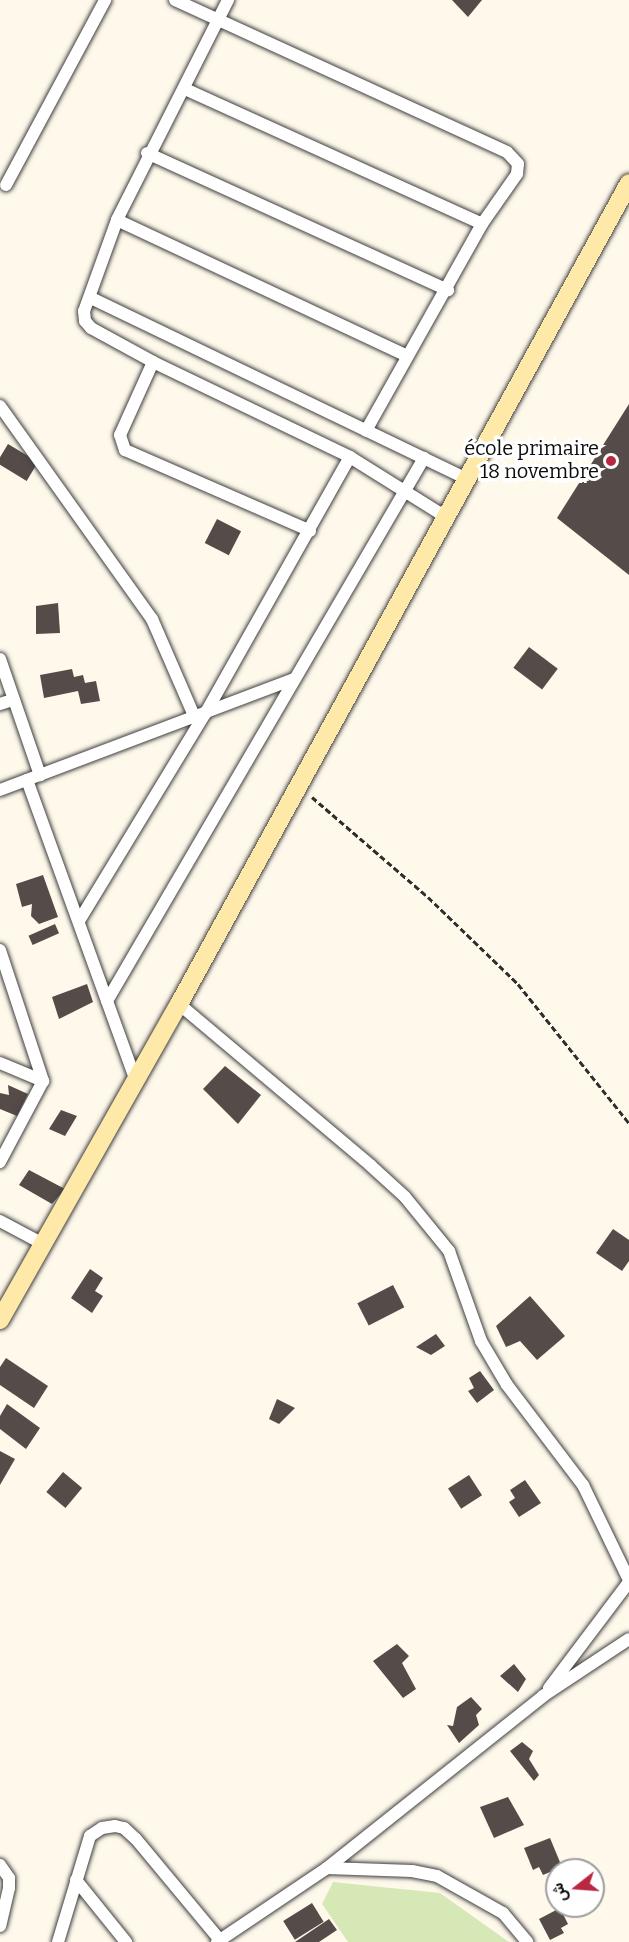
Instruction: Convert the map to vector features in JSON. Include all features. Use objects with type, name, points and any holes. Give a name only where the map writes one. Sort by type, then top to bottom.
[{"type":"main road","points":[[0,1320],[179,1004],[629,183]]},
{"type":"street","points":[[6,185],[105,0]]},
{"type":"street","points":[[175,0],[513,156],[518,164],[517,174],[482,224],[448,290],[366,430]]},
{"type":"street","points":[[228,0],[185,89],[147,153],[117,220],[91,298],[84,311],[91,328],[153,362],[350,457],[405,489],[446,517]]},
{"type":"street","points":[[185,89],[482,224]]},
{"type":"street","points":[[147,153],[448,290]]},
{"type":"street","points":[[117,220],[408,356]]},
{"type":"street","points":[[91,298],[467,479]]},
{"type":"street","points":[[153,362],[120,435],[125,450],[310,531]]},
{"type":"street","points":[[0,406],[153,619],[200,716]]},
{"type":"street","points":[[79,921],[310,531],[350,457]]},
{"type":"street","points":[[107,1001],[424,458]]},
{"type":"street","points":[[0,659],[12,700],[40,776]]},
{"type":"street","points":[[0,790],[294,679]]},
{"type":"street","points":[[0,704],[12,700]]},
{"type":"street","points":[[27,780],[135,1079]]},
{"type":"street","points":[[0,950],[44,1081],[0,1162]]},
{"type":"street","points":[[179,1004],[405,1197],[449,1251],[482,1341],[507,1385],[583,1485],[629,1581],[543,1696]]},
{"type":"street","points":[[0,1063],[44,1081]]},
{"type":"street","points":[[0,1221],[43,1244]]},
{"type":"street","points":[[58,1942],[90,1836],[102,1828],[124,1828],[219,1941],[327,1868],[543,1696],[629,1639]]},
{"type":"street","points":[[0,1865],[9,1878],[9,1888],[0,1926]]},
{"type":"street","points":[[327,1868],[412,1871],[437,1876],[503,1913],[527,1942]]},
{"type":"street","points":[[76,1881],[126,1942]]},
{"type":"path","points":[[299,786],[428,897],[518,984],[629,1123]]},
{"type":"green space","points":[[333,1882],[440,1893],[509,1942],[348,1942],[322,1904]]},
{"type":"building","points":[[452,0],[482,0],[468,17]]},
{"type":"building","name":"école primaire 18 novembre","points":[[629,404],[629,575],[557,518]]},
{"type":"building","points":[[8,444],[38,462],[27,481],[0,465],[0,457]]},
{"type":"building","points":[[217,519],[241,531],[229,555],[205,543]]},
{"type":"building","points":[[58,603],[60,633],[36,634],[36,606]]},
{"type":"building","points":[[529,647],[558,669],[542,689],[513,668]]},
{"type":"building","points":[[72,669],[74,677],[83,675],[85,683],[96,681],[100,701],[81,704],[78,691],[44,698],[40,675]]},
{"type":"building","points":[[43,875],[58,917],[39,924],[31,916],[32,904],[22,907],[16,884]]},
{"type":"building","points":[[55,924],[59,933],[33,945],[29,936]]},
{"type":"building","points":[[87,984],[93,1002],[59,1019],[52,997]]},
{"type":"building","points":[[225,1066],[261,1095],[238,1124],[203,1089]]},
{"type":"building","points":[[8,1085],[28,1094],[17,1116],[0,1109],[0,1093],[9,1095]]},
{"type":"building","points":[[61,1110],[77,1116],[65,1136],[49,1129]]},
{"type":"building","points":[[29,1170],[65,1189],[52,1204],[19,1185]]},
{"type":"building","points":[[613,1229],[629,1240],[629,1261],[622,1271],[596,1253]]},
{"type":"building","points":[[90,1269],[103,1278],[95,1291],[103,1296],[92,1313],[71,1298]]},
{"type":"building","points":[[393,1285],[404,1307],[369,1325],[357,1303]]},
{"type":"building","points":[[530,1296],[565,1336],[537,1360],[520,1341],[506,1347],[496,1326]]},
{"type":"building","points":[[436,1334],[445,1346],[431,1355],[416,1347]]},
{"type":"building","points":[[6,1358],[48,1386],[34,1408],[0,1385],[0,1367]]},
{"type":"building","points":[[480,1371],[494,1390],[477,1403],[468,1391],[474,1388],[469,1378]]},
{"type":"building","points":[[277,1399],[295,1408],[279,1424],[269,1419]]},
{"type":"building","points":[[7,1404],[40,1428],[26,1449],[0,1429],[0,1416]]},
{"type":"building","points":[[0,1451],[15,1459],[0,1485]]},
{"type":"building","points":[[63,1472],[82,1488],[65,1508],[46,1492]]},
{"type":"building","points":[[469,1475],[482,1495],[461,1509],[448,1489]]},
{"type":"building","points":[[525,1480],[541,1503],[519,1517],[509,1502],[515,1498],[510,1490]]},
{"type":"building","points":[[397,1644],[409,1656],[402,1663],[416,1689],[403,1698],[373,1661]]},
{"type":"building","points":[[514,1664],[526,1679],[518,1692],[500,1676]]},
{"type":"building","points":[[471,1697],[482,1709],[476,1715],[479,1725],[459,1743],[447,1725],[453,1726],[457,1707]]},
{"type":"building","points":[[522,1742],[533,1751],[529,1759],[539,1775],[534,1781],[510,1751]]},
{"type":"building","points":[[508,1797],[524,1825],[494,1838],[480,1807]]},
{"type":"building","points":[[550,1838],[558,1858],[545,1858],[545,1874],[543,1875],[539,1867],[533,1870],[524,1848]]},
{"type":"building","points":[[312,1903],[324,1922],[295,1940],[283,1921]]},
{"type":"building","points":[[545,1916],[545,1918],[565,1918],[568,1924],[561,1928],[564,1933],[550,1940],[539,1919]]},
{"type":"building","points":[[329,1919],[337,1930],[319,1942],[295,1942]]},
{"type":"place","name":"école primaire 18 novembre","points":[[611,461]]}]
